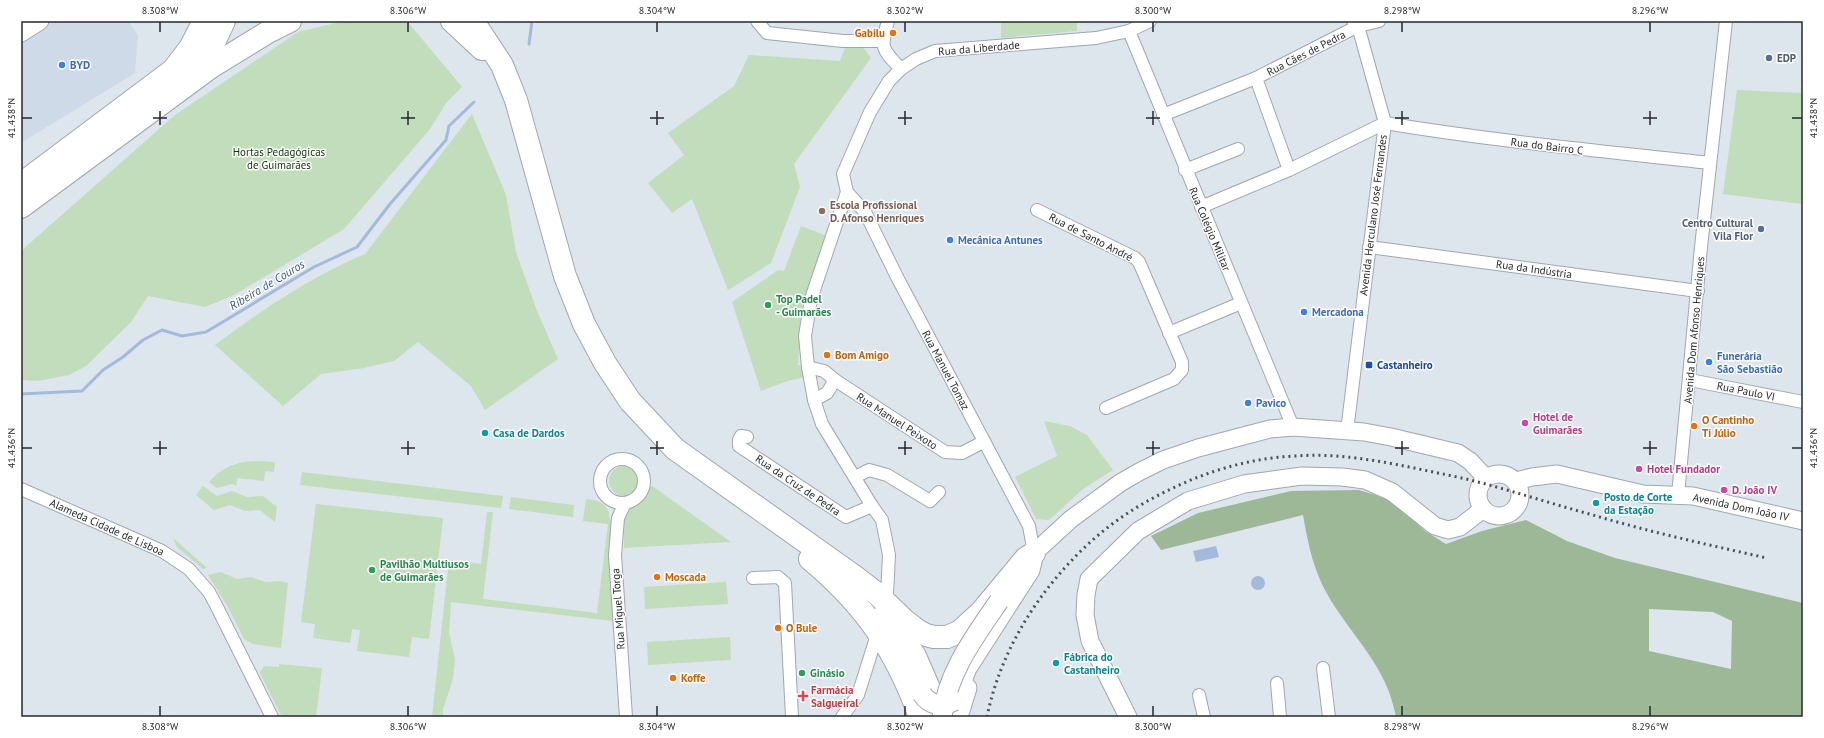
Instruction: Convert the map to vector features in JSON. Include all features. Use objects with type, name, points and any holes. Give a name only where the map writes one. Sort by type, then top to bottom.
[{"type":"highway","points":[[21,184],[173,70],[190,48],[204,21]]},
{"type":"highway","points":[[153,109],[193,74],[210,51],[224,21]]},
{"type":"highway","points":[[21,207],[153,109],[223,60],[268,32],[290,21]]},
{"type":"highway","points":[[452,21],[484,31]]},
{"type":"highway","points":[[461,21],[484,31],[502,65],[516,100],[565,276],[581,317],[605,363],[630,401],[675,449],[850,585],[878,605],[915,656],[940,717]]},
{"type":"highway","points":[[850,585],[875,592],[917,630],[934,637],[947,637],[959,632],[971,623],[1026,558],[1034,553]]},
{"type":"highway","points":[[850,585],[895,658],[909,687],[920,717]]},
{"type":"main road","points":[[850,585],[858,598],[888,634],[926,699],[936,705],[946,705],[956,709],[967,668],[1030,570],[1034,553]]},
{"type":"main road","points":[[940,717],[952,679],[961,660],[999,601],[1034,553]]},
{"type":"street","points":[[21,33],[40,21]]},
{"type":"street","points":[[757,21],[767,33],[843,41],[882,41]]},
{"type":"street","points":[[888,21],[882,41],[885,52],[901,69]]},
{"type":"street","name":"Rua da Liberdade","points":[[847,192],[842,174],[870,112],[889,81],[901,69],[916,59],[935,51],[1096,38],[1129,31],[1150,21]]},
{"type":"street","name":"Rua Cães de Pedra","points":[[1289,170],[1256,78],[1355,24],[1379,21]]},
{"type":"street","name":"Avenida Dom Afonso Henriques","points":[[1678,496],[1710,163],[1726,21]]},
{"type":"street","name":"Avenida Herculano José Fernandes","points":[[1347,431],[1385,123],[1355,24]]},
{"type":"street","name":"Rua Colégio Militar","points":[[1129,31],[1293,427]]},
{"type":"street","points":[[1163,115],[1256,78]]},
{"type":"street","points":[[1201,207],[1289,170],[1385,123]]},
{"type":"street","name":"Rua do Bairro C","points":[[1385,123],[1460,135],[1595,152],[1710,163]]},
{"type":"street","points":[[1186,170],[1238,149]]},
{"type":"street","points":[[847,192],[811,299],[805,336],[808,367],[814,400],[822,424],[882,520],[889,555],[888,594]]},
{"type":"street","name":"Rua Manuel Tomaz","points":[[847,192],[865,212],[896,276],[1029,526],[1034,553]]},
{"type":"street","name":"Rua de Santo André","points":[[1037,210],[1135,258],[1142,267],[1182,362],[1182,370],[1179,375],[1106,408]]},
{"type":"street","name":"Rua da Indústria","points":[[1370,247],[1698,291]]},
{"type":"street","points":[[1169,334],[1241,303]]},
{"type":"street","name":"Rua Manuel Peixoto","points":[[808,367],[824,371],[835,380],[945,452],[962,453],[983,442]]},
{"type":"street","points":[[814,400],[827,393],[835,380]]},
{"type":"street","name":"Rua Paulo VI","points":[[1690,380],[1803,402]]},
{"type":"street","points":[[1034,553],[1071,519],[1120,483],[1139,472],[1163,460],[1254,432],[1293,427],[1347,431],[1391,437],[1458,453],[1470,461],[1486,478]]},
{"type":"street","name":"Rua da Cruz de Pedra","points":[[747,437],[741,436],[739,446],[846,517],[872,506]]},
{"type":"street","points":[[611,500],[625,503],[632,501],[638,496],[642,490],[644,482],[640,468],[627,460],[613,461],[608,465],[601,476],[602,490],[611,500],[618,518]]},
{"type":"street","points":[[854,477],[869,470],[887,474],[930,501],[939,492]]},
{"type":"street","points":[[1494,474],[1503,474],[1512,477],[1516,482],[1521,492],[1521,497],[1519,504],[1514,511],[1503,516],[1495,516],[1484,509],[1479,503],[1479,487],[1486,478],[1494,474]]},
{"type":"street","name":"Avenida Dom João IV","points":[[1516,482],[1532,477],[1557,474],[1643,494],[1693,496],[1803,521]]},
{"type":"street","points":[[1128,717],[1090,640],[1085,615],[1086,595],[1090,579],[1138,531],[1188,501],[1244,484],[1302,476],[1342,477],[1365,480],[1392,492],[1435,526],[1448,530],[1460,527],[1484,509]]},
{"type":"street","name":"Alameda Cidade de Lisboa","points":[[21,489],[162,551],[189,569],[209,592],[272,717]]},
{"type":"street","name":"Rua Miguel Torga","points":[[625,503],[618,518],[615,555],[626,717]]},
{"type":"street","points":[[753,578],[778,577],[785,583],[792,717]]},
{"type":"street","points":[[842,717],[858,695],[875,641]]},
{"type":"street","points":[[1323,668],[1329,717]]},
{"type":"street","points":[[1277,683],[1280,717]]},
{"type":"street","points":[[1199,695],[1204,717]]},
{"type":"shaded area","points":[[54,21],[128,21],[138,35],[135,73],[21,143],[21,42]]},
{"type":"green space","name":"Hortas Pedagógicas de Guimarães","points":[[344,21],[407,21],[462,87],[446,103],[430,129],[344,229],[234,295],[205,307],[148,296],[131,322],[86,366],[69,375],[38,381],[21,380],[21,251],[175,115],[298,32]]},
{"type":"green space","points":[[1001,21],[1081,21],[1077,22],[1077,31],[1001,38]]},
{"type":"green space","points":[[861,44],[871,58],[794,164],[800,187],[771,263],[728,290],[692,199],[672,213],[648,183],[684,155],[668,133],[734,86],[749,55],[840,61],[846,45]]},
{"type":"green space","points":[[1737,90],[1803,93],[1803,204],[1723,194]]},
{"type":"green space","points":[[472,114],[506,195],[516,252],[537,311],[558,359],[485,410],[471,386],[418,342],[394,361],[364,368],[321,374],[283,406],[215,345],[251,319],[307,283],[365,254]]},
{"type":"green space","name":"Top Padel - Guimarães","points":[[801,226],[827,236],[801,309],[798,365],[804,365],[806,377],[787,381],[761,391],[732,302],[778,270],[784,271]]},
{"type":"green space","points":[[1044,421],[1070,426],[1087,435],[1113,470],[1083,489],[1049,520],[1036,519],[1015,477],[1057,456]]},
{"type":"green space","points":[[260,461],[275,462],[274,472],[265,471],[264,481],[237,478],[236,486],[232,484],[217,488],[209,482],[226,468],[238,463]]},
{"type":"green space","points":[[624,466],[634,471],[639,481],[634,491],[624,496],[614,491],[609,481],[614,471]]},
{"type":"green space","points":[[302,472],[503,496],[501,508],[300,485]]},
{"type":"green space","points":[[203,486],[217,496],[232,491],[247,497],[263,496],[277,507],[275,522],[260,510],[245,511],[230,505],[214,510],[196,495]]},
{"type":"green space","points":[[652,486],[731,542],[624,548],[624,515]]},
{"type":"green space","points":[[1359,490],[1392,500],[1425,531],[1446,544],[1482,531],[1526,520],[1567,541],[1615,558],[1803,603],[1803,717],[1396,717],[1392,699],[1378,669],[1324,589],[1316,569],[1303,515],[1161,550],[1151,536],[1198,513],[1291,491]],"holes":[[[1649,609],[1713,612],[1732,621],[1731,669],[1649,651]]]},
{"type":"green space","points":[[511,497],[574,505],[573,517],[509,509]]},
{"type":"green space","points":[[586,499],[602,503],[609,514],[611,526],[613,621],[451,602],[449,633],[455,659],[453,679],[443,709],[443,717],[432,717],[449,560],[481,564],[487,512],[493,512],[483,599],[597,613],[608,524],[583,521]]},
{"type":"green space","name":"Pavilhão Multiusos de Guimarães","points":[[316,504],[443,518],[429,639],[412,637],[409,657],[357,651],[360,630],[352,629],[350,643],[313,638],[315,624],[301,622]]},
{"type":"green space","points":[[173,538],[207,568],[203,569],[177,547]]},
{"type":"green space","points":[[221,572],[237,579],[251,577],[265,582],[280,581],[288,583],[281,648],[253,644],[244,639],[228,607],[208,575]]},
{"type":"green space","points":[[726,582],[728,604],[645,609],[644,587]]},
{"type":"green space","points":[[730,637],[731,660],[648,665],[647,642]]},
{"type":"green space","points":[[279,664],[322,668],[316,717],[282,717],[260,673],[264,666],[279,667]]},
{"type":"water","points":[[1216,546],[1219,557],[1196,562],[1193,551]]},
{"type":"water","points":[[1258,576],[1263,578],[1265,583],[1263,588],[1258,590],[1253,588],[1251,583],[1253,578]]},
{"type":"waterway","name":"Ribeira de Couros","points":[[529,44],[532,21]]},
{"type":"waterway","name":"Ribeira de Couros","points":[[21,394],[82,391],[103,370],[123,357],[143,340],[162,330],[182,336],[206,332],[314,267],[357,247],[390,204],[446,140],[449,126],[474,102]]},
{"type":"railway","points":[[987,717],[1001,670],[1023,625],[1051,584],[1084,548],[1115,522],[1159,495],[1201,476],[1247,462],[1279,457],[1310,455],[1340,456],[1385,462],[1474,481],[1636,527],[1767,558]]},
{"type":"place","name":"Gabilu","points":[[893,33]]},
{"type":"place","name":"EDP","points":[[1769,58]]},
{"type":"place","name":"BYD","points":[[62,65]]},
{"type":"place","name":"Escola Profissional D. Afonso Henriques","points":[[822,211]]},
{"type":"place","name":"Centro Cultural Vila Flor","points":[[1761,229]]},
{"type":"place","name":"Mecânica Antunes","points":[[950,240]]},
{"type":"place","name":"Top Padel - Guimarães","points":[[768,305]]},
{"type":"place","name":"Mercadona","points":[[1304,312]]},
{"type":"place","name":"Bom Amigo","points":[[827,355]]},
{"type":"place","name":"Funerária São Sebastião","points":[[1709,362]]},
{"type":"place","name":"Castanheiro","points":[[1369,365]]},
{"type":"place","name":"Pavico","points":[[1248,403]]},
{"type":"place","name":"Hotel de Guimarães","points":[[1525,423]]},
{"type":"place","name":"O Cantinho Ti Júlio","points":[[1694,426]]},
{"type":"place","name":"Casa de Dardos","points":[[485,433]]},
{"type":"place","name":"Hotel Fundador","points":[[1639,469]]},
{"type":"place","name":"D. João IV","points":[[1724,490]]},
{"type":"place","name":"Posto de Corte da Estação","points":[[1596,503]]},
{"type":"place","name":"Pavilhão Multiusos de Guimarães","points":[[372,570]]},
{"type":"place","name":"Moscada","points":[[657,577]]},
{"type":"place","name":"O Bule","points":[[778,628]]},
{"type":"place","name":"Fábrica do Castanheiro","points":[[1056,663]]},
{"type":"place","name":"Ginásio","points":[[802,673]]},
{"type":"place","name":"Koffe","points":[[673,678]]},
{"type":"place","name":"Farmácia Salgueiral","points":[[803,696]]}]
